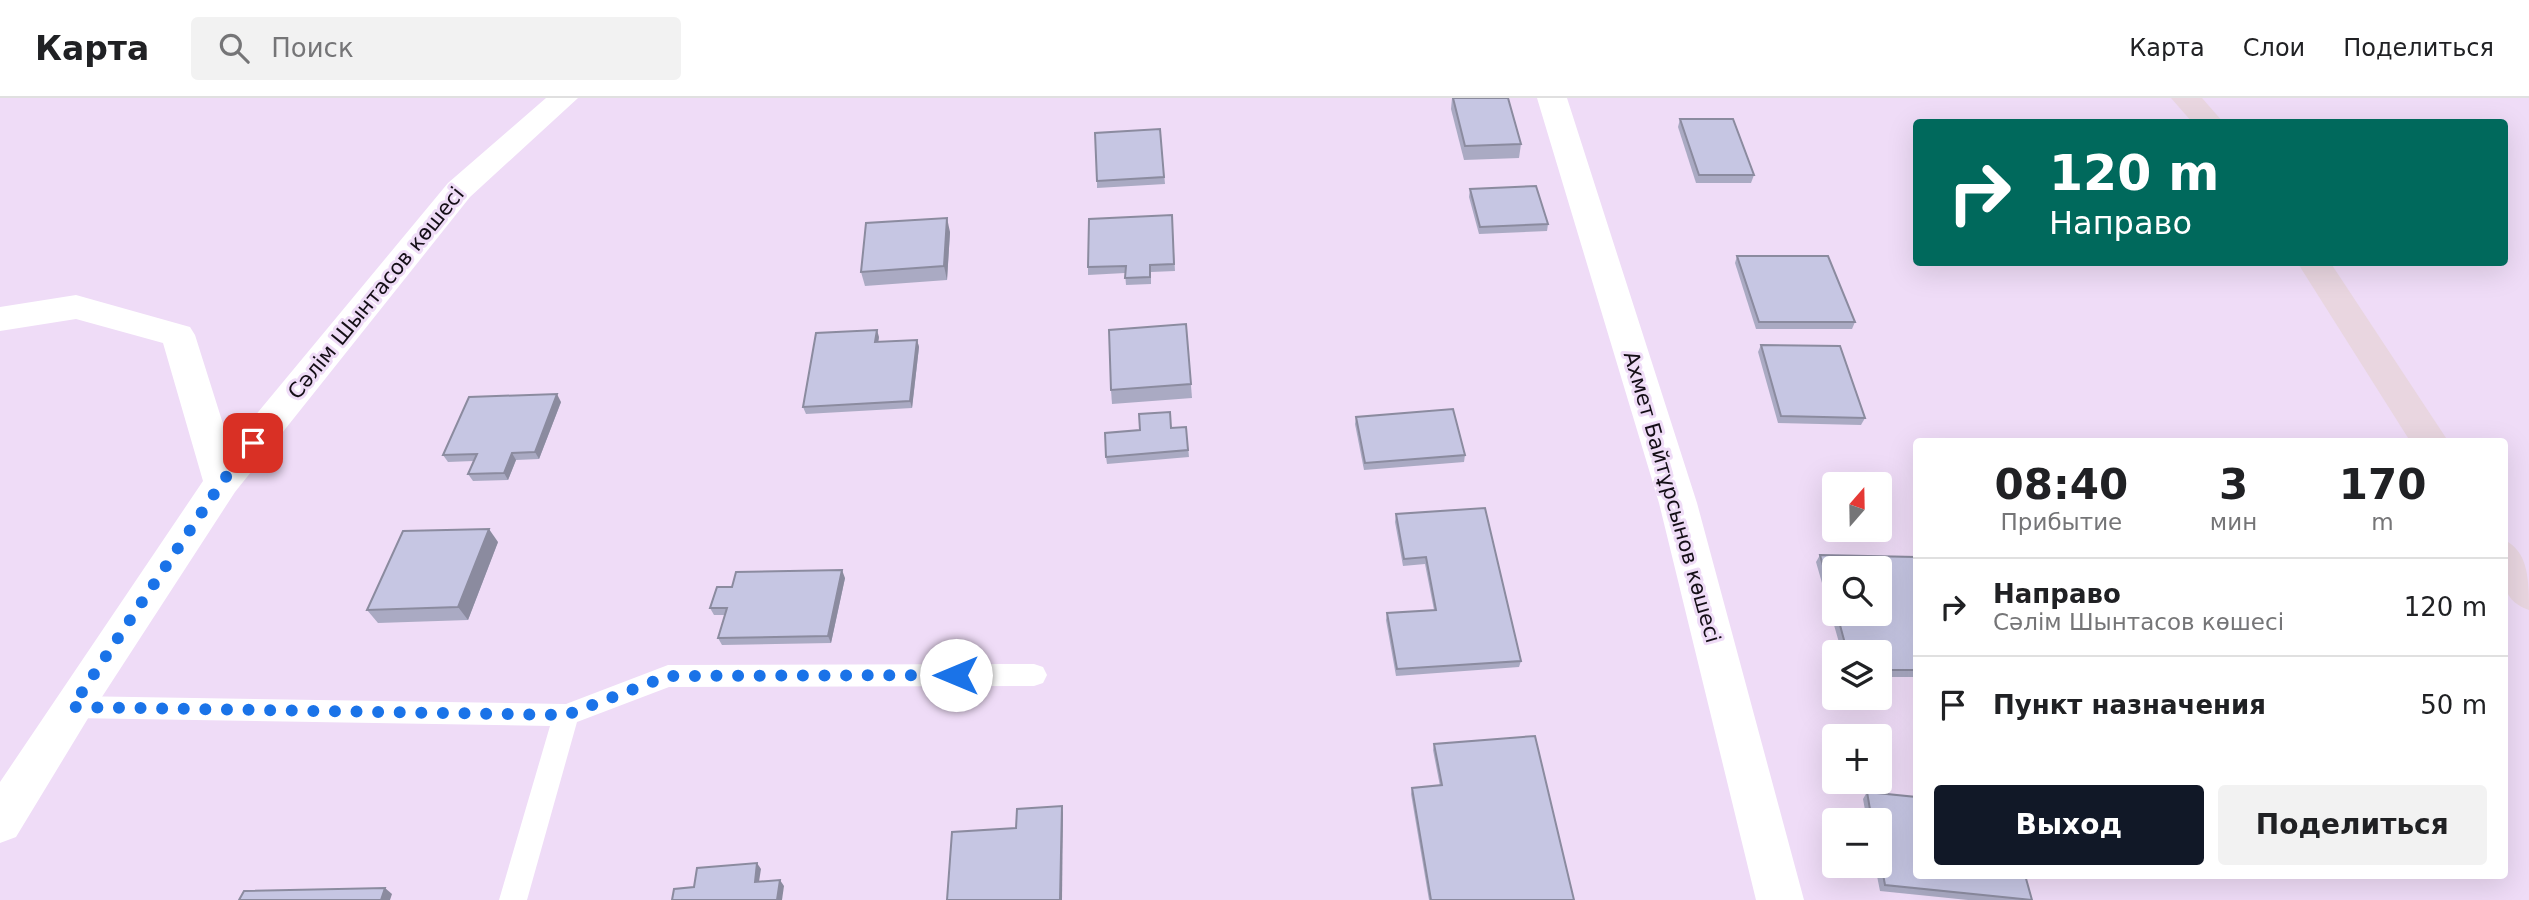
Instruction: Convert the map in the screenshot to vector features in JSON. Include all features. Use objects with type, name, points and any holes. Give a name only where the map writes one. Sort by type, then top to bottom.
[{"type":"street","name":"Сәлім Шынтасов көшесі","points":[[0,822],[72,707],[222,482],[459,190],[563,98]]},
{"type":"street","name":"Ахмет Байтұрсынов көшесі","points":[[1552,98],[1678,503],[1780,900]]},
{"type":"street","points":[[2186,98],[2205,119]]},
{"type":"street","points":[[2316,266],[2427,438]]},
{"type":"street","points":[[0,319],[76,307],[178,335],[222,482]]},
{"type":"street","points":[[2508,562],[2529,594]]},
{"type":"lane","points":[[72,707],[566,715],[668,676],[1034,675]]},
{"type":"lane","points":[[513,900],[566,715]]},
{"type":"building","points":[[1453,98],[1508,98],[1521,144],[1465,146]]},
{"type":"building","points":[[1680,119],[1733,119],[1754,175],[1699,175]]},
{"type":"building","points":[[1160,129],[1164,177],[1097,181],[1095,133]]},
{"type":"building","points":[[1536,186],[1548,224],[1480,227],[1470,189]]},
{"type":"building","points":[[1172,215],[1174,264],[1150,265],[1150,277],[1125,278],[1126,266],[1088,267],[1089,219]]},
{"type":"building","points":[[947,218],[944,266],[861,272],[866,223]]},
{"type":"building","points":[[1737,256],[1828,256],[1855,322],[1759,322]]},
{"type":"building","points":[[1186,324],[1191,384],[1111,390],[1109,330]]},
{"type":"building","points":[[877,330],[875,342],[917,340],[910,401],[803,407],[816,333]]},
{"type":"building","points":[[1761,345],[1840,346],[1865,418],[1781,416]]},
{"type":"building","points":[[557,394],[535,452],[512,453],[504,473],[468,474],[477,454],[443,455],[469,397]]},
{"type":"building","points":[[1453,409],[1465,455],[1365,463],[1356,417]]},
{"type":"building","points":[[1170,412],[1171,428],[1186,427],[1188,450],[1106,457],[1105,433],[1140,430],[1139,414]]},
{"type":"building","points":[[1485,508],[1521,661],[1397,669],[1387,613],[1436,610],[1426,557],[1404,559],[1396,514]]},
{"type":"building","points":[[489,529],[458,607],[367,610],[403,531]]},
{"type":"building","points":[[1892,556],[1913,557],[1913,670],[1892,670],[1892,640],[1844,640],[1840,626],[1892,626]]},
{"type":"building","points":[[842,570],[828,636],[718,638],[727,608],[710,608],[717,587],[732,587],[736,572]]},
{"type":"building","points":[[1535,736],[1574,900],[1431,900],[1412,788],[1442,785],[1434,744]]},
{"type":"building","points":[[1867,794],[1913,797],[1913,879],[2026,879],[2032,900],[1885,885],[1884,878],[1892,878],[1892,808],[1870,808]]},
{"type":"building","points":[[1062,806],[1060,900],[947,900],[952,832],[1016,828],[1017,809]]},
{"type":"building","points":[[757,863],[755,882],[780,880],[777,900],[672,900],[674,889],[694,887],[697,868]]},
{"type":"building","points":[[385,888],[381,900],[239,900],[244,891]]},
{"type":"route","points":[[253,443],[222,482],[72,707],[566,715],[668,676],[956,675]]}]
